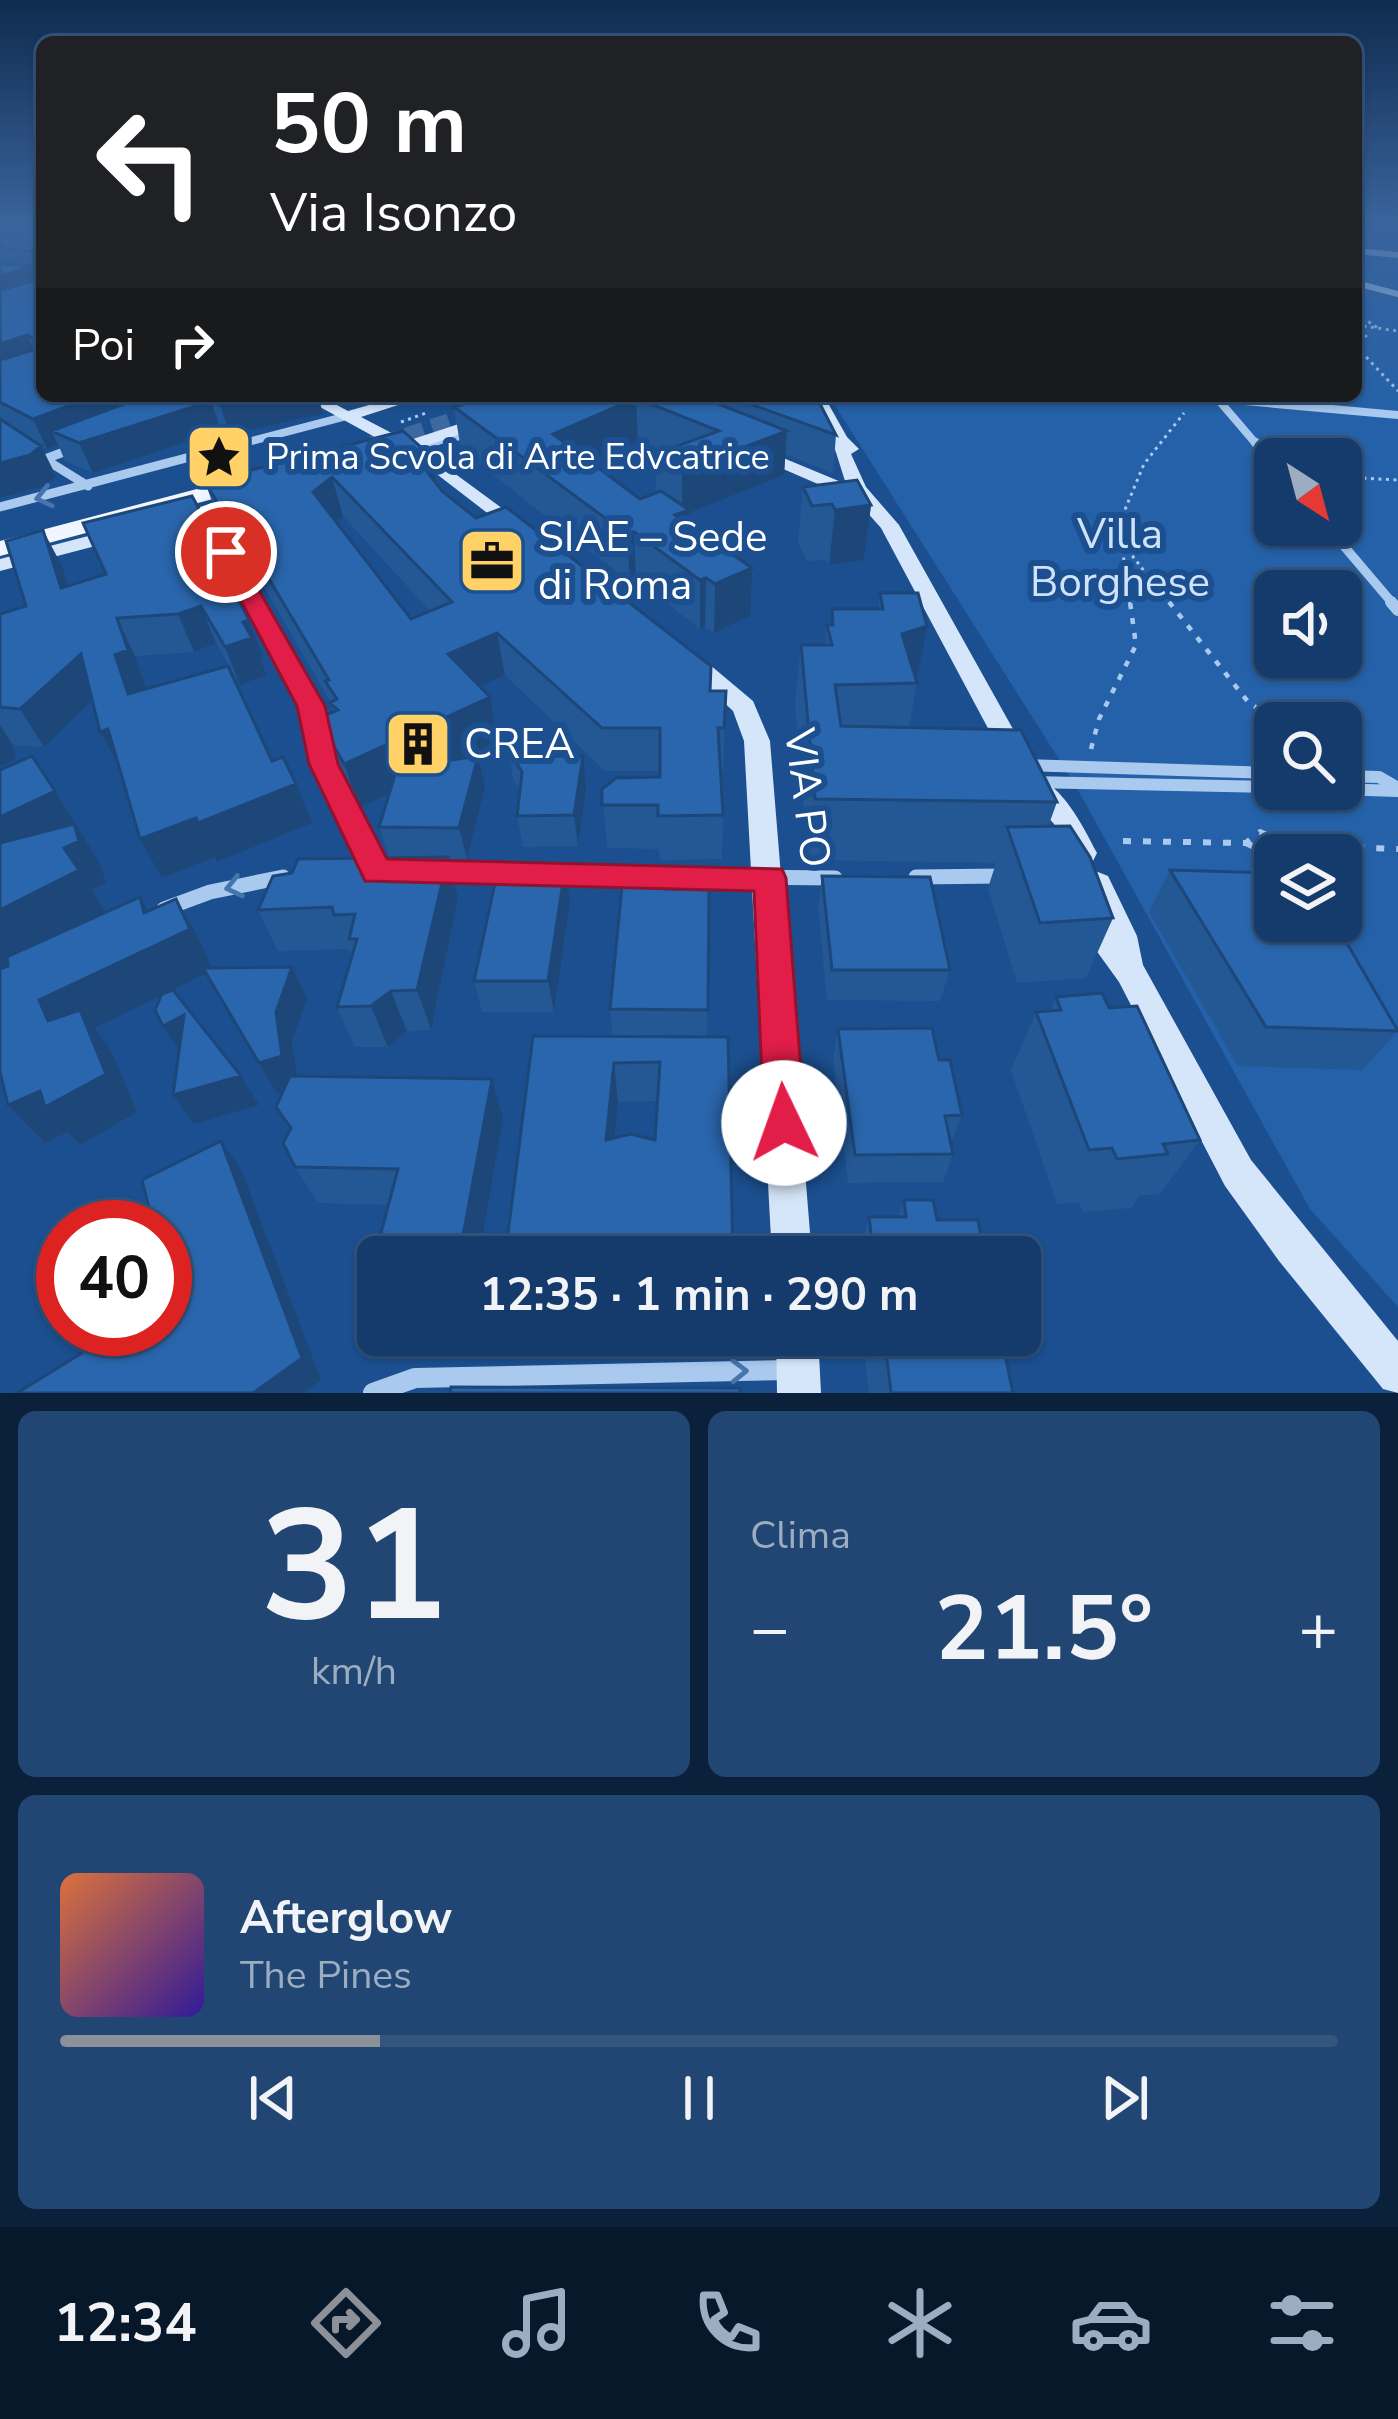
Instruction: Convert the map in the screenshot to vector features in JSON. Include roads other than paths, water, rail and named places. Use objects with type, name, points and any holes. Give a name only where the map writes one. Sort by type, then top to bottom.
[{"type":"main road","points":[[0,549],[239,485],[269,482]]},
{"type":"main road","points":[[0,539],[269,482]]},
{"type":"main road","points":[[0,562],[239,485]]},
{"type":"street","points":[[1362,285],[1398,294]]},
{"type":"street","points":[[320,402],[411,450],[534,540]]},
{"type":"street","points":[[0,507],[397,402]]},
{"type":"street","points":[[819,402],[840,440],[861,460],[1024,773],[1070,827],[1126,954],[1238,1173],[1398,1374]]},
{"type":"street","points":[[1221,402],[1254,441]]},
{"type":"street","points":[[1252,402],[1398,415]]},
{"type":"street","points":[[385,458],[506,418]]},
{"type":"street","points":[[840,440],[844,462],[863,498]]},
{"type":"street","points":[[45,459],[86,443]]},
{"type":"street","points":[[27,447],[88,486]]},
{"type":"street","points":[[740,447],[863,498],[887,515]]},
{"type":"street","points":[[0,562],[204,512],[269,482]]},
{"type":"street","points":[[1344,546],[1398,610]]},
{"type":"street","name":"VIA PO","points":[[664,640],[729,691],[753,724],[770,878],[791,1236]]},
{"type":"street","points":[[1024,773],[1086,766],[1254,772]]},
{"type":"street","points":[[1024,773],[1254,787]]},
{"type":"street","points":[[1024,773],[1053,857]]},
{"type":"street","points":[[1362,777],[1379,777],[1398,789]]},
{"type":"street","points":[[1362,789],[1398,789]]},
{"type":"street","points":[[370,872],[400,872]]},
{"type":"street","points":[[423,873],[853,878]]},
{"type":"street","points":[[156,912],[210,892],[305,875]]},
{"type":"street","points":[[899,878],[1014,876]]},
{"type":"street","points":[[1074,892],[1126,954]]},
{"type":"street","points":[[373,1393],[415,1378],[798,1366]]},
{"type":"lane","points":[[204,512],[311,706],[324,764],[370,872]]},
{"type":"tunnel","points":[[390,442],[510,402]]},
{"type":"tunnel","points":[[373,448],[390,442]]},
{"type":"tunnel","points":[[381,445],[390,442]]},
{"type":"place","name":"Prima Scvola di Arte Edvcatrice","points":[[219,457]]},
{"type":"place","name":"SIAE – Sede di Roma","points":[[492,561]]},
{"type":"place","name":"CREA","points":[[418,744]]},
{"type":"park label","name":"Villa Borghese","points":[[1120,558]]}]
